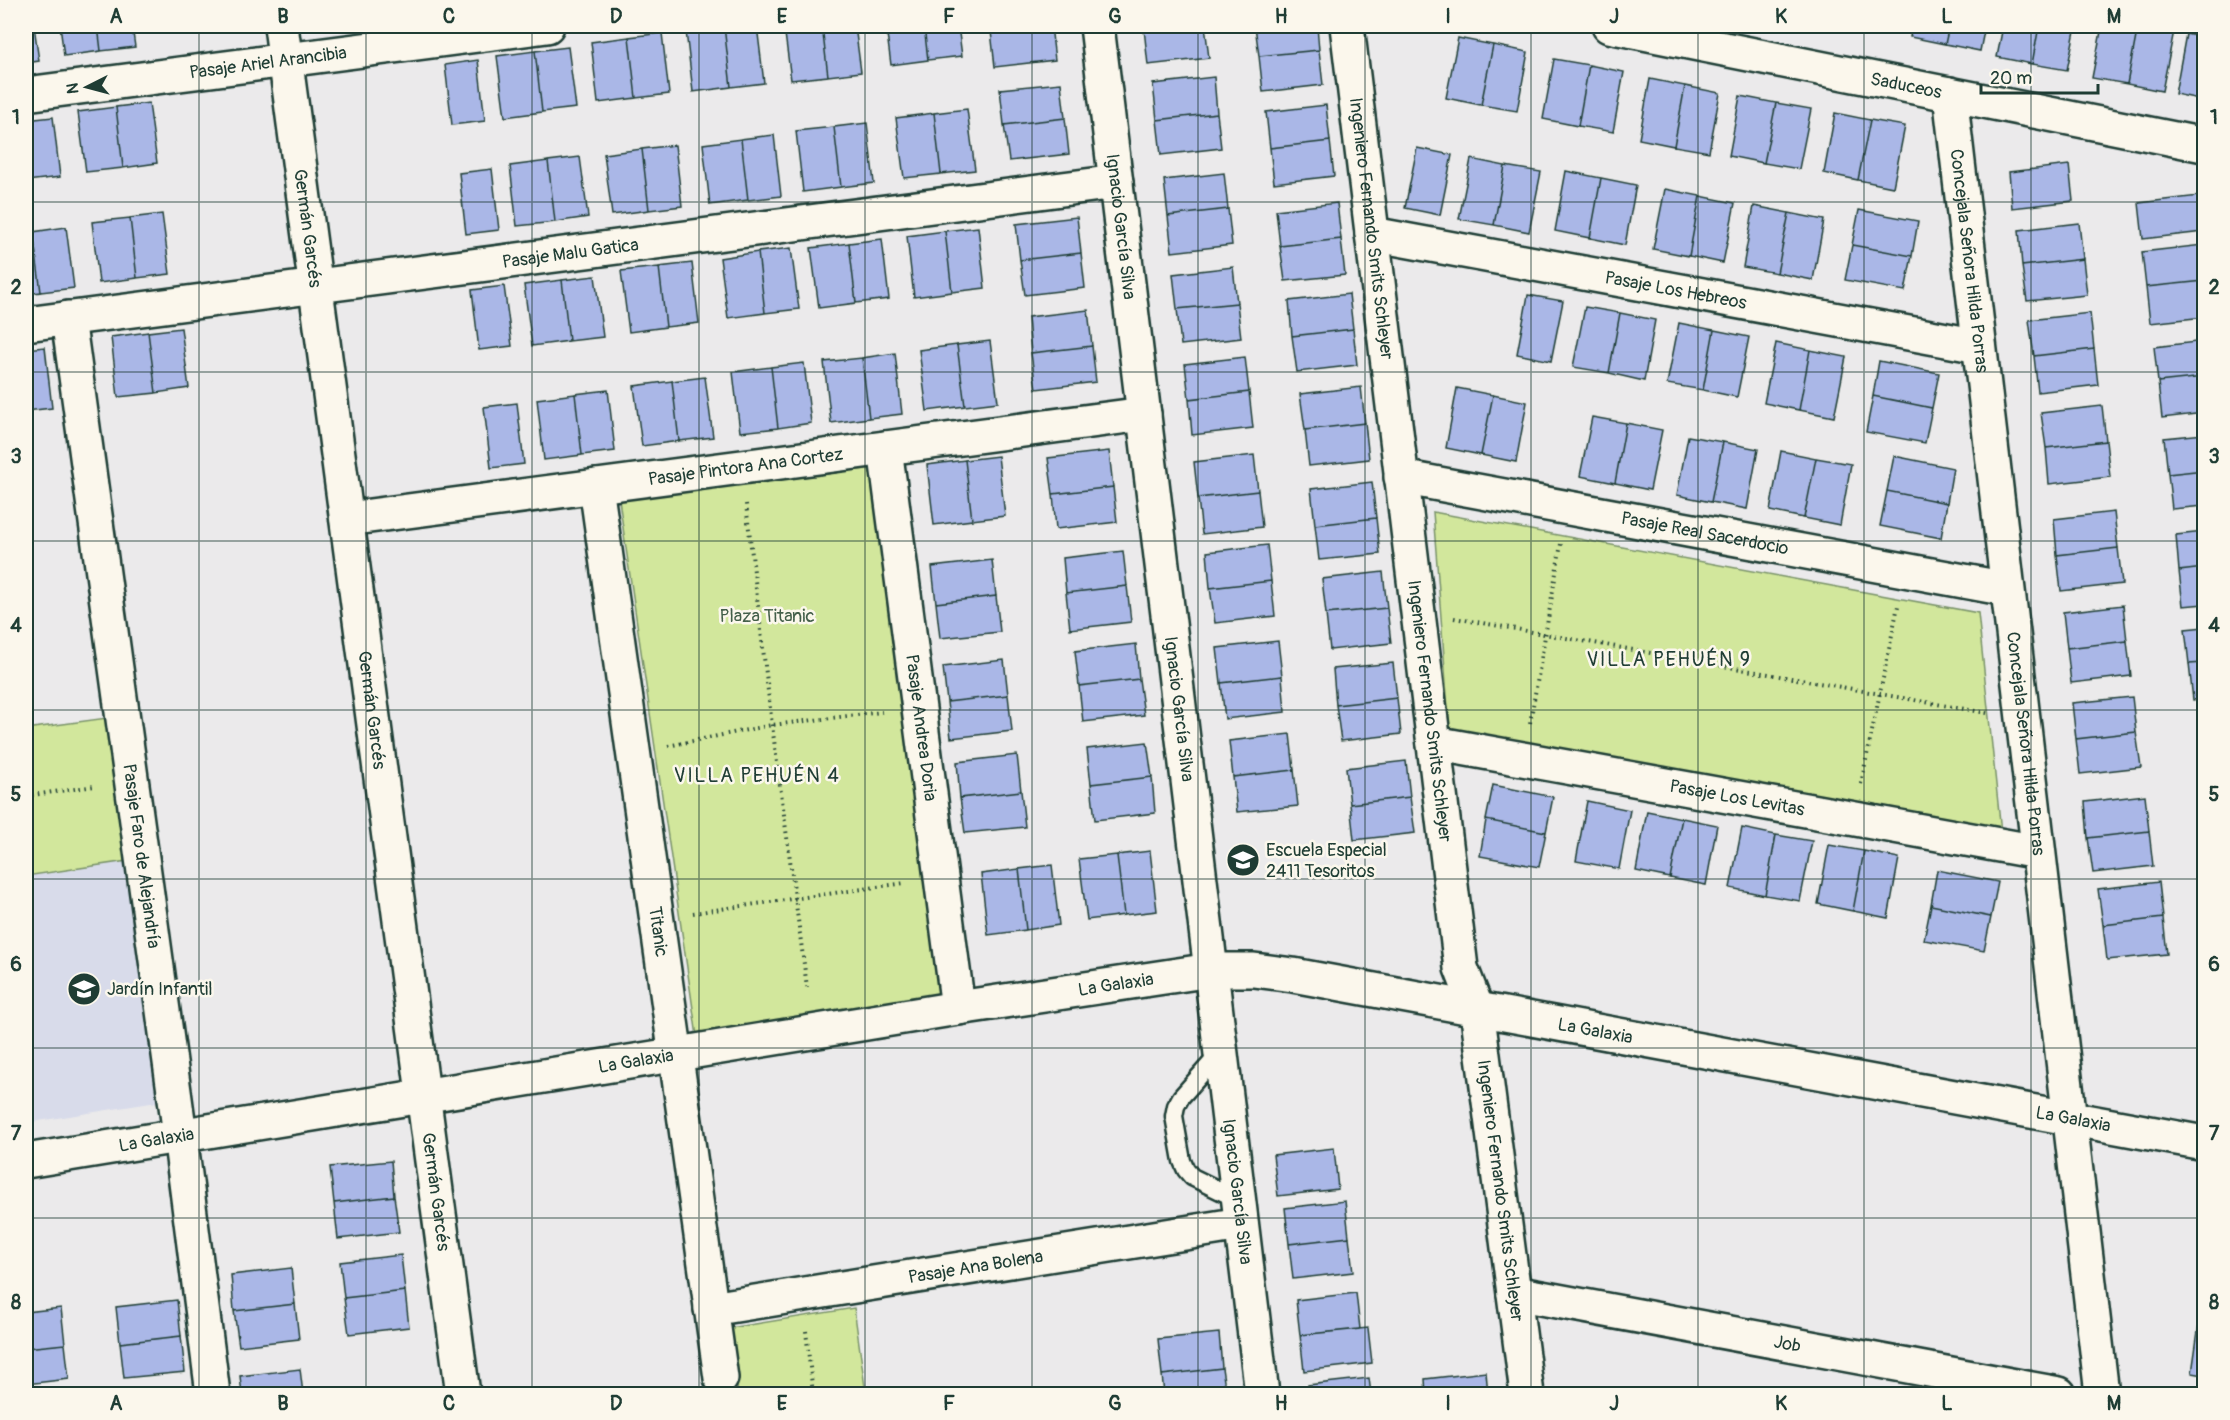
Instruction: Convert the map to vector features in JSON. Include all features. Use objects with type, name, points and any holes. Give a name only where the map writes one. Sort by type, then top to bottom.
[{"type":"street","name":"Germán Garcés","points":[[281,26],[463,1395]]},
{"type":"street","name":"Pasaje Ariel Arancibia","points":[[26,94],[547,26]]},
{"type":"street","name":"Ignacio García Silva","points":[[1097,26],[1262,1395]]},
{"type":"street","name":"Ingeniero Fernando Smits Schleyer","points":[[1347,26],[1461,968],[1477,1009],[1527,1395]]},
{"type":"street","name":"Saduceos","points":[[1609,26],[2205,145]]},
{"type":"street","name":"Concejala Señora Hilda Porras","points":[[1950,94],[2102,1395]]},
{"type":"street","name":"Pasaje Malu Gatica","points":[[26,324],[1116,182]]},
{"type":"street","name":"Pasaje Los Hebreos","points":[[1372,234],[1979,346]]},
{"type":"street","name":"Pasaje Faro de Alejandría","points":[[68,318],[180,1135],[213,1395]]},
{"type":"street","name":"Pasaje Pintora Ana Cortez","points":[[347,519],[1144,414]]},
{"type":"street","name":"Pasaje Andrea Doria","points":[[885,448],[958,1008]]},
{"type":"street","name":"Pasaje Real Sacerdocio","points":[[1401,477],[2007,589]]},
{"type":"street","name":"Titanic","points":[[596,486],[721,1378]]},
{"type":"street","name":"Pasaje Los Levitas","points":[[1434,743],[2038,852]]},
{"type":"street","name":"La Galaxia","points":[[26,1161],[958,1008],[1211,970],[1254,970],[1293,975],[2205,1143]]},
{"type":"street","name":"Pasaje Ana Bolena","points":[[711,1309],[801,1295],[1240,1212]]},
{"type":"street","name":"Job","points":[[1514,1293],[2059,1395]]},
{"type":"lane","points":[[1221,1053],[1181,1097],[1174,1116],[1182,1161],[1186,1170],[1192,1177],[1240,1212]]},
{"type":"path","points":[[742,467],[772,725],[807,987]]},
{"type":"path","points":[[1524,759],[1567,508]]},
{"type":"path","points":[[1854,818],[1905,570]]},
{"type":"path","points":[[1418,611],[2023,720]]},
{"type":"path","points":[[633,753],[772,725],[919,709]]},
{"type":"path","points":[[26,796],[132,782]]},
{"type":"path","points":[[656,918],[941,878]]},
{"type":"path","points":[[801,1295],[813,1395]]},
{"type":"shaded area","name":"Jardín Infantil","points":[[127,861],[157,1102],[26,1123],[26,876]]},
{"type":"green space","name":"Plaza Titanic","points":[[881,467],[942,1000],[698,1043],[619,500]]},
{"type":"green space","points":[[1433,512],[1978,613],[2001,832],[1450,735]]},
{"type":"green space","points":[[107,718],[127,861],[26,876],[26,729]]},
{"type":"green space","points":[[854,1308],[866,1394],[738,1394],[730,1328]]},
{"type":"building","points":[[26,26],[34,26],[39,61],[26,63]]},
{"type":"building","points":[[60,26],[98,26],[101,51],[64,56]]},
{"type":"building","points":[[98,26],[132,26],[135,47],[101,51]]},
{"type":"building","points":[[724,26],[757,26],[764,83],[731,87]]},
{"type":"building","points":[[724,26],[731,87],[693,92],[686,31]]},
{"type":"building","points":[[784,26],[822,26],[828,76],[791,80]]},
{"type":"building","points":[[822,26],[855,26],[861,72],[828,76]]},
{"type":"building","points":[[886,26],[924,26],[928,60],[891,65]]},
{"type":"building","points":[[924,26],[958,26],[962,56],[928,60]]},
{"type":"building","points":[[990,26],[1037,26],[991,31]]},
{"type":"building","points":[[1051,26],[1055,60],[995,67],[991,31]]},
{"type":"building","points":[[1144,26],[1179,26],[1144,29]]},
{"type":"building","points":[[1205,26],[1209,58],[1148,65],[1144,29]]},
{"type":"building","points":[[1255,26],[1317,26],[1319,50],[1259,56]]},
{"type":"building","points":[[1851,26],[1888,26],[1887,33]]},
{"type":"building","points":[[1912,26],[1949,26],[1945,44],[1910,37]]},
{"type":"building","points":[[1949,26],[1985,26],[1980,51],[1945,44]]},
{"type":"building","points":[[2003,26],[2039,26],[2032,64],[1997,57]]},
{"type":"building","points":[[2039,26],[2076,26],[2067,70],[2032,64]]},
{"type":"building","points":[[2102,26],[2138,26],[2127,84],[2092,78]]},
{"type":"building","points":[[2138,26],[2174,31],[2162,91],[2127,84]]},
{"type":"building","points":[[662,33],[669,94],[636,98],[629,37]]},
{"type":"building","points":[[2186,34],[2204,38],[2204,100],[2175,94]]},
{"type":"building","points":[[629,37],[636,98],[598,103],[591,42]]},
{"type":"building","points":[[1458,38],[1493,45],[1481,105],[1446,98]]},
{"type":"building","points":[[1493,45],[1528,52],[1517,111],[1481,105]]},
{"type":"building","points":[[568,47],[576,108],[542,112],[535,51]]},
{"type":"building","points":[[1319,50],[1323,85],[1263,92],[1259,56]]},
{"type":"building","points":[[535,51],[542,112],[505,117],[497,56]]},
{"type":"building","points":[[1554,59],[1589,65],[1578,126],[1543,119]]},
{"type":"building","points":[[478,60],[485,121],[452,125],[445,65]]},
{"type":"building","points":[[1589,65],[1624,72],[1613,132],[1578,126]]},
{"type":"building","points":[[1214,77],[1217,113],[1157,120],[1153,84]]},
{"type":"building","points":[[1650,79],[1685,86],[1674,146],[1639,139]]},
{"type":"building","points":[[1061,83],[1065,118],[1004,125],[1000,89]]},
{"type":"building","points":[[1685,86],[1720,93],[1709,152],[1674,146]]},
{"type":"building","points":[[1740,96],[1776,103],[1764,163],[1729,156]]},
{"type":"building","points":[[149,103],[157,163],[123,168],[116,107]]},
{"type":"building","points":[[1776,103],[1811,109],[1799,169],[1764,163]]},
{"type":"building","points":[[1326,105],[1330,141],[1270,148],[1266,112]]},
{"type":"building","points":[[116,107],[123,168],[86,172],[78,112]]},
{"type":"building","points":[[967,109],[975,170],[941,174],[934,113]]},
{"type":"building","points":[[934,113],[941,174],[904,178],[896,118]]},
{"type":"building","points":[[1217,113],[1221,148],[1161,155],[1157,120]]},
{"type":"building","points":[[1835,113],[1870,120],[1858,180],[1824,173]]},
{"type":"building","points":[[53,117],[60,177],[27,181],[26,120]]},
{"type":"building","points":[[1065,118],[1069,154],[1009,161],[1004,125]]},
{"type":"building","points":[[1870,120],[1905,126],[1893,187],[1858,180]]},
{"type":"building","points":[[867,123],[874,183],[841,187],[834,127]]},
{"type":"building","points":[[834,127],[841,187],[803,192],[796,131]]},
{"type":"building","points":[[774,135],[781,196],[748,200],[741,139]]},
{"type":"building","points":[[741,139],[748,200],[710,205],[703,144]]},
{"type":"building","points":[[1330,141],[1334,176],[1274,183],[1270,148]]},
{"type":"building","points":[[675,145],[682,206],[649,210],[642,149]]},
{"type":"building","points":[[1417,148],[1452,155],[1440,215],[1405,208]]},
{"type":"building","points":[[642,149],[649,210],[612,215],[604,154]]},
{"type":"building","points":[[580,157],[588,217],[555,222],[548,161]]},
{"type":"building","points":[[1471,159],[1505,166],[1494,225],[1459,219]]},
{"type":"building","points":[[548,161],[555,222],[517,226],[510,166]]},
{"type":"building","points":[[2069,165],[2073,201],[2012,208],[2009,172]]},
{"type":"building","points":[[1505,166],[1541,172],[1529,232],[1494,225]]},
{"type":"building","points":[[492,169],[499,230],[466,234],[459,173]]},
{"type":"building","points":[[1566,171],[1601,178],[1590,238],[1555,231]]},
{"type":"building","points":[[1224,173],[1228,209],[1168,216],[1164,180]]},
{"type":"building","points":[[1601,178],[1636,185],[1625,245],[1590,238]]},
{"type":"building","points":[[1665,189],[1700,196],[1689,256],[1653,249]]},
{"type":"building","points":[[1700,196],[1735,203],[1723,263],[1689,256]]},
{"type":"building","points":[[2199,196],[2203,232],[2143,239],[2139,203]]},
{"type":"building","points":[[1337,203],[1341,239],[1280,246],[1276,210]]},
{"type":"building","points":[[1754,206],[1789,213],[1777,273],[1743,267]]},
{"type":"building","points":[[1228,209],[1232,245],[1172,252],[1168,216]]},
{"type":"building","points":[[1859,210],[1918,221],[1912,256],[1852,245]]},
{"type":"building","points":[[1789,213],[1824,220],[1813,280],[1777,273]]},
{"type":"building","points":[[162,214],[170,274],[137,278],[130,218]]},
{"type":"building","points":[[1077,217],[1081,253],[1020,260],[1016,224]]},
{"type":"building","points":[[130,218],[137,278],[99,283],[92,222]]},
{"type":"building","points":[[2079,223],[2083,259],[2022,266],[2019,230]]},
{"type":"building","points":[[66,227],[74,288],[41,292],[33,232]]},
{"type":"building","points":[[978,227],[985,288],[952,292],[945,231]]},
{"type":"building","points":[[945,231],[952,292],[914,297],[907,236]]},
{"type":"building","points":[[33,232],[41,292],[26,294],[26,233]]},
{"type":"building","points":[[882,239],[889,299],[856,303],[849,243]]},
{"type":"building","points":[[1341,239],[1345,275],[1285,281],[1280,246]]},
{"type":"building","points":[[849,243],[856,303],[819,308],[811,248]]},
{"type":"building","points":[[1852,245],[1912,256],[1905,291],[1845,280]]},
{"type":"building","points":[[2203,245],[2204,281],[2146,287],[2142,252]]},
{"type":"building","points":[[791,248],[799,309],[765,313],[758,252]]},
{"type":"building","points":[[758,252],[765,313],[728,318],[720,258]]},
{"type":"building","points":[[1081,253],[1085,288],[1025,295],[1020,260]]},
{"type":"building","points":[[2083,259],[2087,295],[2027,301],[2022,266]]},
{"type":"building","points":[[692,263],[699,323],[666,327],[659,267]]},
{"type":"building","points":[[659,267],[666,327],[629,332],[621,271]]},
{"type":"building","points":[[1233,267],[1237,303],[1177,309],[1173,274]]},
{"type":"building","points":[[595,276],[603,337],[569,341],[562,280]]},
{"type":"building","points":[[562,280],[569,341],[532,346],[524,285]]},
{"type":"building","points":[[2204,281],[2204,317],[2150,323],[2146,287]]},
{"type":"building","points":[[504,286],[512,346],[479,350],[472,290]]},
{"type":"building","points":[[1349,294],[1353,329],[1292,336],[1289,301]]},
{"type":"building","points":[[1528,295],[1563,301],[1551,361],[1517,354]]},
{"type":"building","points":[[1237,303],[1241,338],[1181,345],[1177,309]]},
{"type":"building","points":[[1585,307],[1620,313],[1609,373],[1573,367]]},
{"type":"building","points":[[1088,310],[1092,346],[1031,353],[1028,317]]},
{"type":"building","points":[[1620,313],[1655,320],[1644,381],[1609,373]]},
{"type":"building","points":[[2090,313],[2094,349],[2034,356],[2029,320]]},
{"type":"building","points":[[1679,323],[1714,330],[1703,390],[1667,384]]},
{"type":"building","points":[[181,328],[189,388],[156,393],[148,332]]},
{"type":"building","points":[[1353,329],[1357,365],[1297,372],[1292,336]]},
{"type":"building","points":[[1714,330],[1749,337],[1737,397],[1703,390]]},
{"type":"building","points":[[148,332],[156,393],[118,397],[111,337]]},
{"type":"building","points":[[990,341],[998,402],[965,406],[957,345]]},
{"type":"building","points":[[2204,341],[2204,377],[2158,382],[2154,347]]},
{"type":"building","points":[[1776,343],[1810,350],[1799,410],[1764,403]]},
{"type":"building","points":[[957,345],[965,406],[927,411],[919,350]]},
{"type":"building","points":[[1092,346],[1096,382],[1036,389],[1031,353]]},
{"type":"building","points":[[45,347],[52,408],[26,411],[26,349]]},
{"type":"building","points":[[2094,349],[2098,385],[2038,392],[2034,356]]},
{"type":"building","points":[[1810,350],[1846,357],[1834,417],[1799,410]]},
{"type":"building","points":[[895,353],[902,414],[869,418],[862,358]]},
{"type":"building","points":[[1245,357],[1249,392],[1189,399],[1185,364]]},
{"type":"building","points":[[862,358],[869,418],[831,423],[824,362]]},
{"type":"building","points":[[1879,361],[1939,373],[1932,408],[1873,396]]},
{"type":"building","points":[[804,363],[811,423],[778,428],[771,367]]},
{"type":"building","points":[[771,367],[778,428],[740,432],[733,372]]},
{"type":"building","points":[[705,377],[713,437],[679,441],[672,381]]},
{"type":"building","points":[[2204,377],[2204,413],[2162,418],[2158,382]]},
{"type":"building","points":[[672,381],[679,441],[642,446],[634,386]]},
{"type":"building","points":[[1361,387],[1365,423],[1305,430],[1300,394]]},
{"type":"building","points":[[1457,388],[1493,395],[1481,455],[1446,448]]},
{"type":"building","points":[[608,390],[615,451],[582,455],[575,394]]},
{"type":"building","points":[[1249,392],[1253,428],[1192,435],[1189,399]]},
{"type":"building","points":[[575,394],[582,455],[544,460],[537,399]]},
{"type":"building","points":[[1493,395],[1527,402],[1516,462],[1481,455]]},
{"type":"building","points":[[1873,396],[1932,408],[1925,443],[1866,432]]},
{"type":"building","points":[[517,403],[524,464],[491,468],[484,407]]},
{"type":"building","points":[[2102,406],[2106,441],[2046,448],[2041,413]]},
{"type":"building","points":[[1592,417],[1626,423],[1615,483],[1580,476]]},
{"type":"building","points":[[1365,423],[1369,459],[1309,466],[1305,430]]},
{"type":"building","points":[[1626,423],[1662,430],[1650,490],[1615,483]]},
{"type":"building","points":[[2204,434],[2204,470],[2168,474],[2164,438]]},
{"type":"building","points":[[1688,436],[1723,442],[1711,502],[1677,495]]},
{"type":"building","points":[[2106,441],[2110,477],[2049,484],[2046,448]]},
{"type":"building","points":[[1723,442],[1758,449],[1747,509],[1711,502]]},
{"type":"building","points":[[1109,451],[1113,487],[1053,494],[1048,458]]},
{"type":"building","points":[[1781,451],[1816,458],[1804,518],[1770,511]]},
{"type":"building","points":[[1254,455],[1258,491],[1198,498],[1194,462]]},
{"type":"building","points":[[998,456],[1005,516],[972,520],[965,460]]},
{"type":"building","points":[[1894,456],[1953,468],[1947,503],[1887,491]]},
{"type":"building","points":[[1816,458],[1851,464],[1840,525],[1804,518]]},
{"type":"building","points":[[965,460],[972,520],[934,525],[927,465]]},
{"type":"building","points":[[2204,470],[2204,506],[2172,509],[2168,474]]},
{"type":"building","points":[[1372,482],[1376,518],[1315,525],[1311,489]]},
{"type":"building","points":[[1113,487],[1117,522],[1056,529],[1053,494]]},
{"type":"building","points":[[1258,491],[1262,527],[1202,534],[1198,498]]},
{"type":"building","points":[[1887,491],[1947,503],[1941,538],[1880,526]]},
{"type":"building","points":[[2114,512],[2118,548],[2057,555],[2054,519]]},
{"type":"building","points":[[1376,518],[1380,554],[1319,560],[1315,525]]},
{"type":"building","points":[[2204,532],[2204,568],[2179,571],[2176,535]]},
{"type":"building","points":[[1267,545],[1271,581],[1210,588],[1207,552]]},
{"type":"building","points":[[2118,548],[2122,584],[2061,591],[2057,555]]},
{"type":"building","points":[[1123,551],[1127,586],[1066,593],[1063,558]]},
{"type":"building","points":[[992,560],[996,596],[936,603],[932,567]]},
{"type":"building","points":[[2204,568],[2204,604],[2183,606],[2179,571]]},
{"type":"building","points":[[1383,572],[1387,608],[1326,614],[1322,579]]},
{"type":"building","points":[[1271,581],[1275,616],[1215,623],[1210,588]]},
{"type":"building","points":[[1127,586],[1131,622],[1070,629],[1066,593]]},
{"type":"building","points":[[996,596],[1000,632],[940,638],[936,603]]},
{"type":"building","points":[[2123,605],[2127,641],[2067,648],[2063,612]]},
{"type":"building","points":[[1387,608],[1391,643],[1330,650],[1326,614]]},
{"type":"building","points":[[2204,627],[2204,663],[2189,664],[2185,629]]},
{"type":"building","points":[[1278,641],[1282,676],[1221,683],[1217,648]]},
{"type":"building","points":[[2127,641],[2131,676],[2071,683],[2067,648]]},
{"type":"building","points":[[1136,644],[1139,679],[1079,686],[1075,651]]},
{"type":"building","points":[[1004,660],[1008,695],[947,702],[943,667]]},
{"type":"building","points":[[1393,663],[1397,698],[1336,705],[1333,669]]},
{"type":"building","points":[[2204,663],[2204,699],[2193,700],[2189,664]]},
{"type":"building","points":[[1282,676],[1285,712],[1225,719],[1221,683]]},
{"type":"building","points":[[1139,679],[1144,715],[1083,722],[1079,686]]},
{"type":"building","points":[[1008,695],[1012,731],[951,738],[947,702]]},
{"type":"building","points":[[2132,697],[2136,732],[2076,739],[2072,703]]},
{"type":"building","points":[[1397,698],[1401,734],[1341,741],[1336,705]]},
{"type":"building","points":[[2200,727],[2204,727],[2204,763],[2203,763]]},
{"type":"building","points":[[2136,732],[2141,767],[2080,774],[2076,739]]},
{"type":"building","points":[[1290,734],[1294,770],[1233,777],[1229,741]]},
{"type":"building","points":[[1147,742],[1152,777],[1091,784],[1087,749]]},
{"type":"building","points":[[1017,755],[1021,791],[960,798],[957,762]]},
{"type":"building","points":[[1406,761],[1410,797],[1350,804],[1346,768]]},
{"type":"building","points":[[1294,770],[1298,806],[1237,812],[1233,777]]},
{"type":"building","points":[[1152,777],[1155,813],[1095,820],[1091,784]]},
{"type":"building","points":[[1493,785],[1553,797],[1546,832],[1486,820]]},
{"type":"building","points":[[1021,791],[1025,827],[965,833],[960,798]]},
{"type":"building","points":[[2145,795],[2149,831],[2088,838],[2085,802]]},
{"type":"building","points":[[1410,797],[1415,833],[1354,840],[1350,804]]},
{"type":"building","points":[[1587,801],[1630,810],[1619,869],[1576,861]]},
{"type":"building","points":[[1647,811],[1682,818],[1670,878],[1636,871]]},
{"type":"building","points":[[1682,818],[1717,825],[1706,885],[1670,878]]},
{"type":"building","points":[[1486,820],[1546,832],[1539,867],[1480,856]]},
{"type":"building","points":[[1742,828],[1776,835],[1765,895],[1730,888]]},
{"type":"building","points":[[2149,831],[2153,866],[2093,873],[2088,838]]},
{"type":"building","points":[[1776,835],[1812,841],[1800,901],[1765,895]]},
{"type":"building","points":[[1829,845],[1864,851],[1853,911],[1818,904]]},
{"type":"building","points":[[1150,851],[1157,911],[1124,915],[1117,855]]},
{"type":"building","points":[[1864,851],[1899,858],[1888,918],[1853,911]]},
{"type":"building","points":[[1117,855],[1124,915],[1087,920],[1079,859]]},
{"type":"building","points":[[1052,865],[1059,925],[1026,930],[1019,869]]},
{"type":"building","points":[[1019,869],[1026,930],[988,935],[981,874]]},
{"type":"building","points":[[1937,870],[1998,882],[1991,917],[1931,905]]},
{"type":"building","points":[[2159,882],[2163,918],[2103,925],[2098,889]]},
{"type":"building","points":[[1931,905],[1991,917],[1984,951],[1924,940]]},
{"type":"building","points":[[2163,918],[2167,954],[2107,960],[2103,925]]},
{"type":"building","points":[[1334,1148],[1338,1189],[1278,1196],[1273,1155]]},
{"type":"building","points":[[391,1161],[394,1196],[334,1203],[330,1167]]},
{"type":"building","points":[[394,1196],[399,1232],[338,1239],[334,1203]]},
{"type":"building","points":[[1345,1201],[1349,1237],[1289,1244],[1285,1208]]},
{"type":"building","points":[[1349,1237],[1353,1272],[1293,1279],[1289,1244]]},
{"type":"building","points":[[401,1255],[405,1291],[344,1298],[340,1262]]},
{"type":"building","points":[[291,1268],[295,1304],[234,1311],[231,1275]]},
{"type":"building","points":[[405,1291],[409,1327],[349,1334],[344,1298]]},
{"type":"building","points":[[1356,1293],[1360,1329],[1300,1335],[1296,1300]]},
{"type":"building","points":[[177,1300],[181,1336],[120,1343],[116,1307]]},
{"type":"building","points":[[2202,1303],[2204,1303],[2204,1375],[2192,1373]]},
{"type":"building","points":[[295,1304],[299,1339],[239,1346],[234,1311]]},
{"type":"building","points":[[61,1308],[65,1344],[26,1348],[26,1312]]},
{"type":"building","points":[[1368,1328],[1372,1363],[1304,1371],[1300,1335]]},
{"type":"building","points":[[1219,1333],[1222,1368],[1162,1375],[1158,1339]]},
{"type":"building","points":[[181,1336],[185,1372],[124,1378],[120,1343]]},
{"type":"building","points":[[65,1344],[69,1379],[26,1384],[26,1348]]},
{"type":"building","points":[[1222,1368],[1226,1394],[1164,1394],[1162,1375]]},
{"type":"building","points":[[300,1369],[303,1394],[242,1394],[240,1376]]},
{"type":"building","points":[[1486,1372],[1488,1394],[1426,1394],[1425,1379]]},
{"type":"building","points":[[1369,1378],[1371,1394],[1309,1394],[1308,1385]]},
{"type":"place","name":"Escuela Especial 2411 Tesoritos","points":[[1243,860]]},
{"type":"place","name":"Jardín Infantil","points":[[84,989]]},
{"type":"district","name":"VILLA PEHUÉN 9","points":[[1669,659]]},
{"type":"district","name":"VILLA PEHUÉN 4","points":[[757,775]]}]
